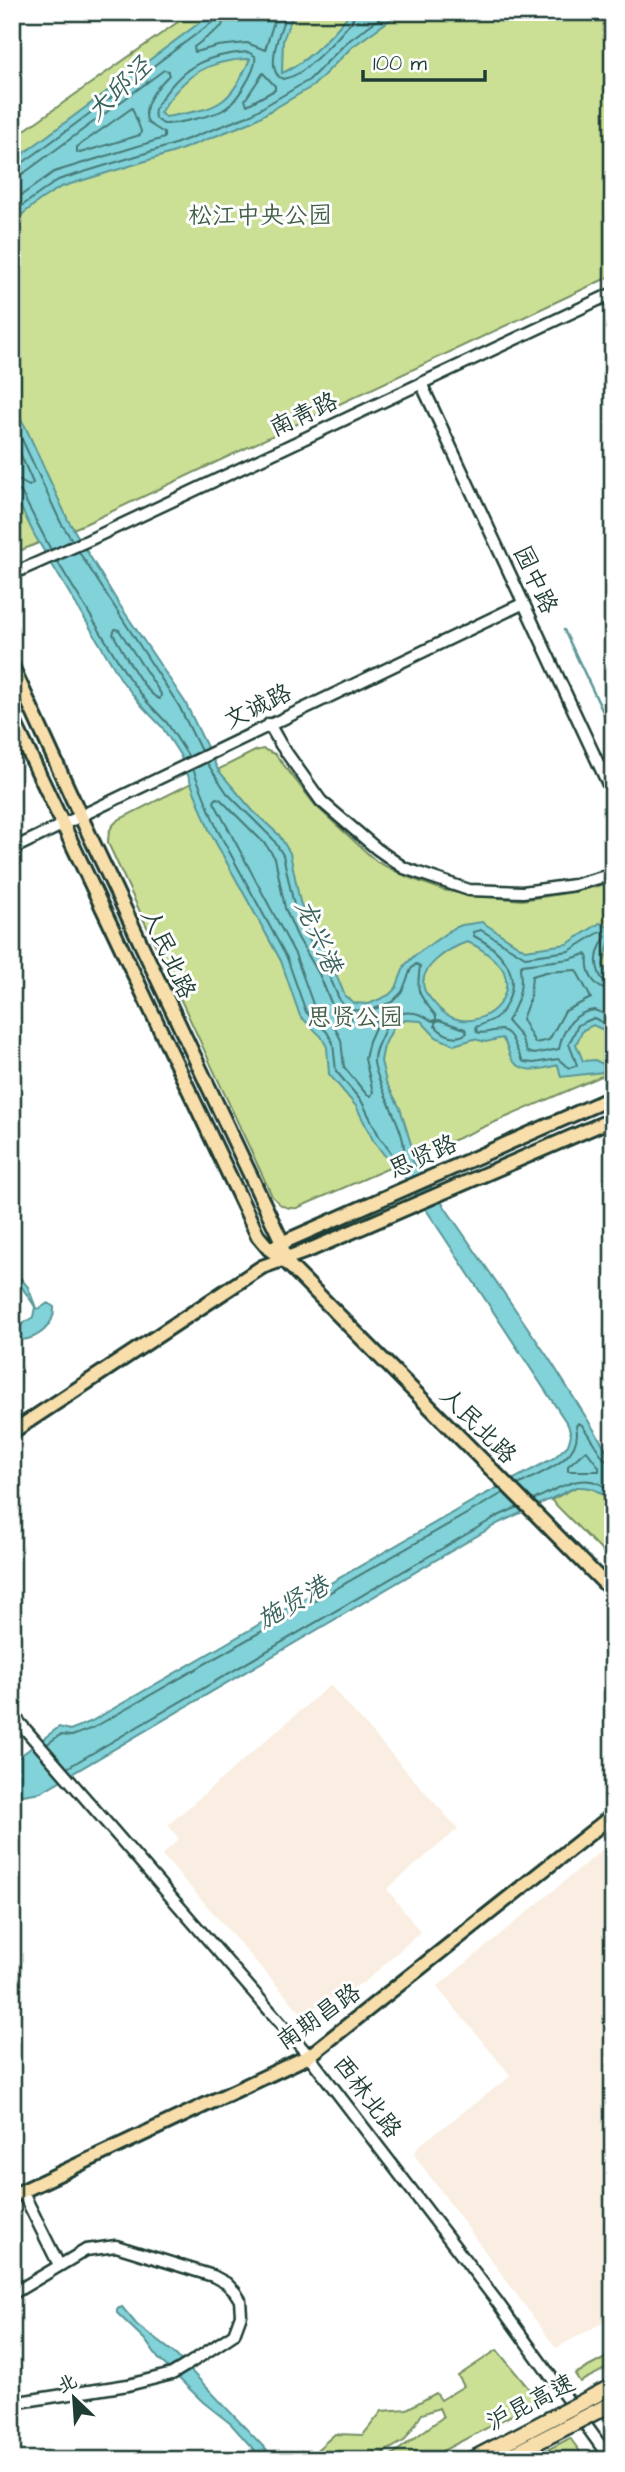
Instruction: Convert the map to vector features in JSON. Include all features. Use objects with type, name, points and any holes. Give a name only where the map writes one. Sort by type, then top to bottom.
[{"type":"highway","name":"沪昆高速","points":[[471,2460],[613,2386]]},
{"type":"highway","name":"沪昆高速","points":[[502,2460],[613,2403]]},
{"type":"main road","name":"人民北路","points":[[12,666],[282,1242],[284,1260]]},
{"type":"main road","name":"人民北路","points":[[12,717],[258,1236],[613,1592]]},
{"type":"main road","name":"思贤路","points":[[269,1249],[613,1097]]},
{"type":"main road","name":"思贤路","points":[[12,1432],[262,1267],[613,1119]]},
{"type":"main road","points":[[262,1267],[269,1249]]},
{"type":"main road","name":"南期昌路","points":[[17,2194],[309,2056],[613,1815]]},
{"type":"street","name":"南青路","points":[[12,574],[613,293]]},
{"type":"street","name":"园中路","points":[[421,383],[522,604],[608,773],[613,795]]},
{"type":"street","name":"文诚路","points":[[12,849],[522,604]]},
{"type":"street","points":[[269,724],[321,801],[377,849],[404,867],[469,890],[523,892],[574,884],[613,874]]},
{"type":"street","name":"西林北路","points":[[12,1714],[309,2056],[495,2299],[611,2460]]},
{"type":"street","points":[[17,2194],[59,2264]]},
{"type":"street","points":[[12,2294],[86,2250],[116,2246],[213,2276],[226,2283],[240,2300],[241,2315],[234,2334],[172,2374],[128,2385],[12,2403]]},
{"type":"shaded area","points":[[330,1685],[458,1829],[387,1889],[420,1932],[366,1981],[302,2014],[162,1855],[179,1839],[168,1825]]},
{"type":"shaded area","points":[[613,1841],[613,2317],[556,2348],[415,2156],[417,2147],[511,2076],[437,1987]]},
{"type":"green space","name":"松江中央公园","points":[[192,12],[613,12],[613,275],[85,524],[12,554],[12,139]]},
{"type":"green space","name":"思贤公园","points":[[263,749],[275,754],[316,806],[377,862],[410,878],[443,890],[522,900],[574,892],[613,882],[613,1071],[297,1208],[286,1207],[278,1202],[272,1196],[108,843],[110,830],[118,820]]},
{"type":"green space","points":[[589,1486],[603,1494],[613,1505],[613,1562],[551,1500],[576,1487]]},
{"type":"green space","points":[[497,2350],[539,2401],[425,2460],[385,2460],[443,2417],[439,2408],[422,2414],[404,2441],[370,2460],[289,2460],[301,2451],[310,2456],[335,2434],[363,2435],[382,2411],[407,2409],[436,2393],[441,2400],[464,2386],[458,2376]]},
{"type":"green space","points":[[613,2354],[613,2365],[580,2382],[575,2374]]},
{"type":"green space","points":[[570,2438],[586,2460],[528,2460]]},
{"type":"water","name":"大邱泾","points":[[214,12],[294,12],[283,40],[282,73],[310,55],[351,12],[401,12],[352,47],[313,86],[251,122],[175,152],[61,187],[12,223],[12,162]],"holes":[[[250,59],[227,97],[209,108],[166,117],[160,113],[187,80],[208,67]]]},
{"type":"water","points":[[12,404],[25,426],[68,520],[117,601],[185,702],[218,770],[253,811],[279,835],[290,853],[300,902],[311,929],[333,967],[345,996],[354,1003],[369,1004],[389,995],[396,988],[405,965],[414,956],[462,925],[482,922],[525,950],[567,944],[600,923],[613,929],[603,965],[613,977],[613,1047],[608,1032],[593,1025],[583,1030],[576,1044],[583,1061],[595,1060],[605,1065],[603,1072],[561,1077],[558,1065],[530,1070],[513,1060],[502,1038],[486,1042],[474,1039],[454,1045],[436,1037],[421,1021],[406,1020],[394,1026],[384,1046],[381,1061],[386,1082],[400,1108],[414,1154],[411,1158],[550,1360],[613,1460],[613,1505],[597,1491],[576,1487],[499,1523],[41,1792],[17,1796],[12,1800],[12,1762],[59,1727],[70,1730],[90,1722],[478,1498],[554,1458],[568,1445],[571,1435],[568,1425],[396,1164],[388,1160],[373,1140],[356,1106],[329,1074],[327,1047],[321,1036],[300,1016],[281,961],[210,832],[180,755],[162,727],[122,681],[35,536],[12,490]],"holes":[[[467,942],[500,965],[506,985],[496,1008],[473,1020],[460,1020],[447,1015],[435,1004],[425,991],[423,983],[425,974],[436,960]]]},
{"type":"water","points":[[12,1268],[28,1287],[36,1308],[48,1303],[54,1307],[54,1314],[45,1330],[22,1340],[17,1335],[18,1327],[33,1317],[35,1307]]},
{"type":"water","points":[[122,2307],[137,2325],[173,2352],[276,2460],[263,2460],[231,2424],[203,2402],[158,2358],[145,2340],[117,2313],[117,2309]]},
{"type":"waterway","points":[[564,630],[613,733]]},
{"type":"water label","name":"龙兴港","points":[[318,936]]},
{"type":"water label","name":"施贤港","points":[[293,1603]]}]
